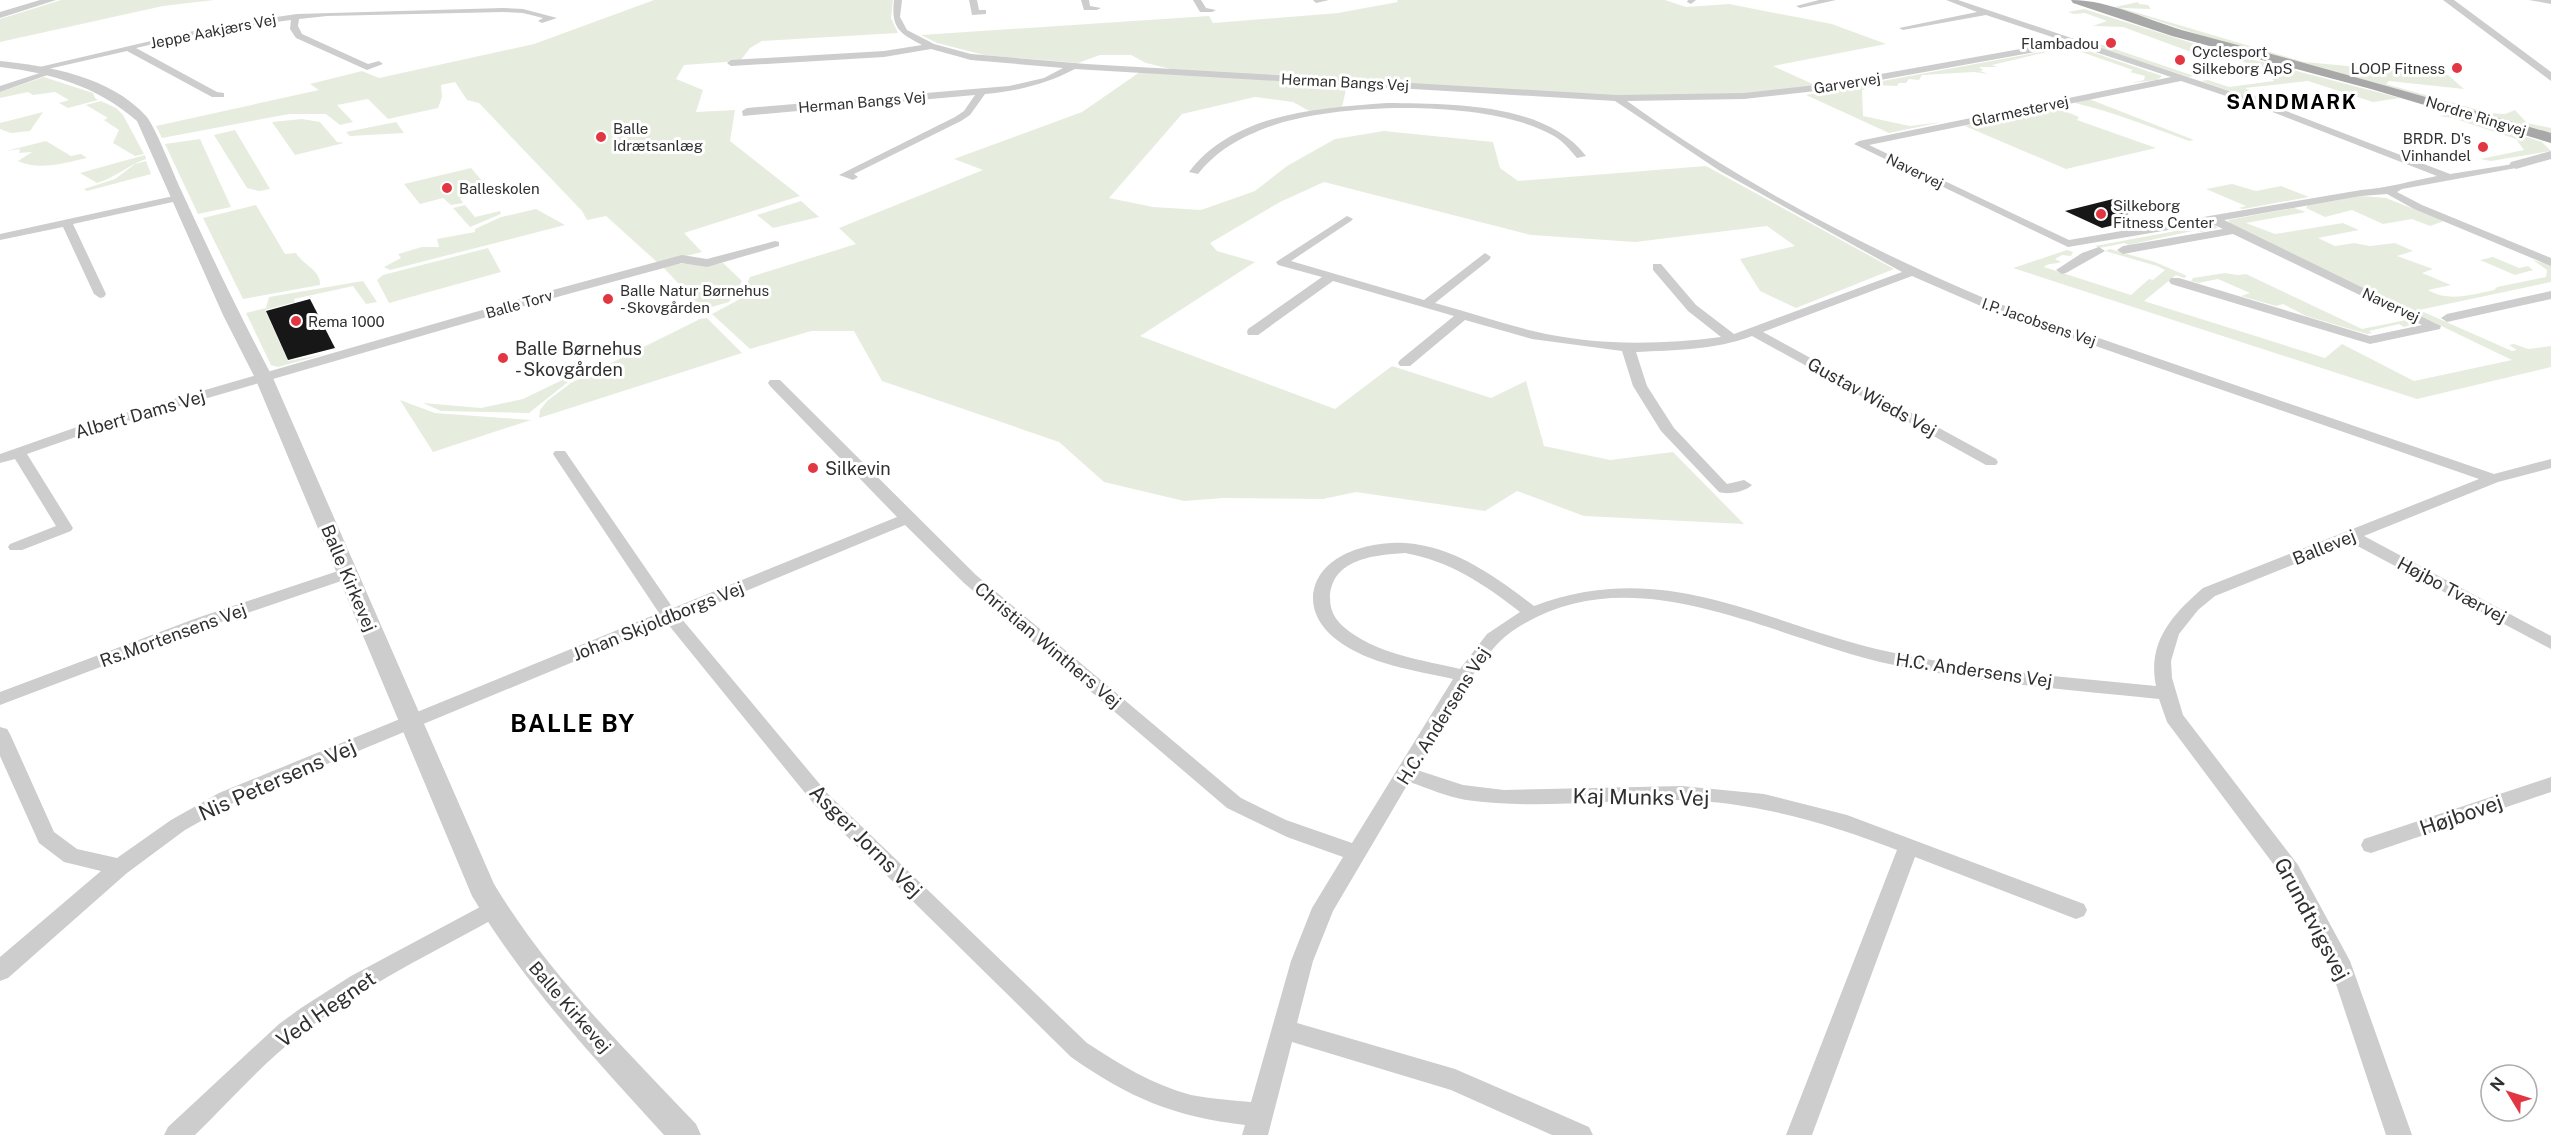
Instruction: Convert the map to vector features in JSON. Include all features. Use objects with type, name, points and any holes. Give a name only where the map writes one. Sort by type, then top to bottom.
[{"type":"main road","name":"Nordre Ringvej","points":[[2065,0],[2225,49],[2401,93]]},
{"type":"main road","name":"Nordre Ringvej","points":[[2077,0],[2177,33],[2401,93],[2551,138]]},
{"type":"street","points":[[0,14],[38,0]]},
{"type":"street","points":[[0,14],[51,0]]},
{"type":"street","name":"Herman Bangs Vej","points":[[898,0],[896,17],[904,32],[931,46],[982,58],[1073,66],[1617,98]]},
{"type":"street","points":[[973,0],[975,13],[983,12]]},
{"type":"street","points":[[1085,0],[1088,8],[1096,8]]},
{"type":"street","points":[[1197,0],[1203,10],[1212,10]]},
{"type":"street","points":[[1800,6],[1832,0]]},
{"type":"street","points":[[1950,0],[2265,106],[2449,177]]},
{"type":"street","points":[[2448,0],[2551,78]]},
{"type":"street","points":[[2533,0],[2551,2]]},
{"type":"street","name":"Jeppe Aakjærs Vej","points":[[0,89],[42,71],[129,48],[225,27],[297,16],[503,10],[523,11],[553,18],[542,21]]},
{"type":"street","points":[[1903,28],[1984,13]]},
{"type":"street","name":"Jeppe Aakjærs Vej","points":[[297,16],[293,29],[299,36],[367,67],[379,64]]},
{"type":"street","name":"Garvervej","points":[[1617,98],[1744,96],[1825,87],[2074,42]]},
{"type":"street","name":"Herman Bangs Vej","points":[[731,63],[884,54],[931,46]]},
{"type":"street","name":"Jeppe Aakjærs Vej","points":[[129,48],[215,95],[221,95]]},
{"type":"street","name":"Balle Kirkevej","points":[[0,64],[42,71],[96,87],[131,108],[142,119],[231,315],[264,378],[466,855],[494,909],[533,967],[686,1135]]},
{"type":"street","name":"Herman Bangs Vej","points":[[747,114],[747,111],[981,93],[1028,86],[1063,73],[1073,66]]},
{"type":"street","name":"Glarmestervej","points":[[1858,144],[2181,78]]},
{"type":"street","points":[[1461,109],[1470,89]]},
{"type":"street","name":"Herman Bangs Vej","points":[[853,177],[844,175],[958,119],[967,113],[981,93]]},
{"type":"street","name":"I.P. Jacobsens Vej","points":[[1617,98],[1663,133],[1912,272],[1987,304],[2493,479]]},
{"type":"street","points":[[1194,172],[1207,156],[1224,143],[1254,129],[1300,116],[1362,107],[1428,106],[1513,118],[1536,124],[1564,138],[1581,156]]},
{"type":"street","name":"Navervej","points":[[1858,144],[2068,244],[2086,255]]},
{"type":"street","points":[[2516,165],[2551,155]]},
{"type":"street","points":[[2068,244],[2361,192],[2390,191],[2399,186],[2551,161]]},
{"type":"street","points":[[2390,191],[2410,203],[2551,262]]},
{"type":"street","points":[[0,237],[178,198]]},
{"type":"street","points":[[1347,219],[1282,262],[1462,316],[1566,341],[1628,348],[1682,346],[1732,339],[1912,272]]},
{"type":"street","name":"Navervej","points":[[2175,281],[2370,340],[2435,326],[2212,219]]},
{"type":"street","points":[[66,221],[100,294]]},
{"type":"street","points":[[2122,250],[2234,230]]},
{"type":"street","name":"Balle Torv","points":[[264,378],[655,266],[682,259],[707,263],[776,244]]},
{"type":"street","points":[[2062,270],[2086,255],[2099,251]]},
{"type":"street","points":[[1425,305],[1485,257]]},
{"type":"street","points":[[1657,267],[1692,308],[1732,339]]},
{"type":"street","points":[[1253,332],[1330,277]]},
{"type":"street","points":[[2447,318],[2551,295]]},
{"type":"street","points":[[1405,363],[1462,316]]},
{"type":"street","name":"Gustav Wieds Vej","points":[[1754,332],[1991,462]]},
{"type":"street","points":[[1628,348],[1640,386],[1668,431],[1724,489],[1744,485]]},
{"type":"street","name":"Albert Dams Vej","points":[[0,459],[82,430],[264,378]]},
{"type":"street","name":"Christian Winthers Vej","points":[[775,383],[970,579],[1234,802],[1259,817],[1333,846],[1358,853]]},
{"type":"street","points":[[16,547],[65,528],[18,452]]},
{"type":"street","name":"Asger Jorns Vej","points":[[560,454],[670,616],[821,799],[1078,1050],[1144,1091],[1258,1125]]},
{"type":"street","name":"Ballevej","points":[[2166,693],[2162,659],[2168,635],[2184,613],[2209,592],[2493,479],[2551,463]]},
{"type":"street","name":"Johan Skjoldborgs Vej","points":[[410,723],[907,518]]},
{"type":"street","name":"Højbo Tværvej","points":[[2352,536],[2551,643]]},
{"type":"street","points":[[1464,676],[1392,658],[1358,645],[1329,623],[1320,598],[1326,577],[1344,560],[1372,549],[1407,549],[1438,555],[1465,566],[1486,578],[1532,613]]},
{"type":"street","name":"Rs.Mortensens Vej","points":[[0,699],[203,622],[347,573]]},
{"type":"street","name":"H.C. Andersens Vej","points":[[1258,1125],[1302,961],[1323,908],[1464,676],[1485,646],[1505,628],[1532,613],[1569,601],[1607,595],[1648,594],[1686,598],[1730,608],[1819,639],[1889,658],[1954,670],[2166,693]]},
{"type":"street","name":"Grundtvigsvej","points":[[2166,693],[2174,717],[2291,871],[2342,968],[2399,1135]]},
{"type":"street","name":"Nis Petersens Vej","points":[[0,971],[120,867],[178,825],[226,798],[410,723]]},
{"type":"street","points":[[0,734],[46,837],[71,856],[120,867]]},
{"type":"street","name":"Kaj Munks Vej","points":[[1406,774],[1463,792],[1504,797],[1682,793],[1764,802],[1840,820],[2076,910]]},
{"type":"street","name":"Højbovej","points":[[2371,845],[2551,784]]},
{"type":"street","points":[[1799,1135],[1909,845]]},
{"type":"street","name":"Ved Hegnet","points":[[177,1135],[287,1031],[309,1015],[358,983],[494,909]]},
{"type":"street","points":[[1283,1029],[1455,1080],[1580,1135]]},
{"type":"green space","points":[[61,0],[214,0],[163,6],[0,42],[0,19]]},
{"type":"green space","points":[[654,0],[893,0],[891,18],[898,33],[762,41],[750,48],[740,61],[684,65],[676,79],[703,90],[696,112],[735,110],[730,141],[800,196],[684,233],[702,252],[658,263],[606,216],[587,220],[582,211],[479,103],[467,100],[455,82],[441,85],[442,97],[438,108],[388,119],[368,99],[337,105],[353,122],[340,125],[326,114],[289,114],[162,138],[156,126],[319,90],[310,84],[362,71],[379,78],[534,44]]},
{"type":"green space","points":[[1397,0],[1665,0],[1686,7],[1729,4],[1832,24],[1886,44],[1773,66],[1817,86],[1738,94],[1616,96],[1175,70],[1146,63],[1131,55],[1100,55],[1078,63],[984,55],[937,43],[921,35],[1209,16],[1213,23],[1338,13],[1398,2]]},
{"type":"green space","points":[[2138,2],[2148,5],[2151,9],[2121,8],[2304,62],[2448,75],[2464,89],[2389,81],[2386,84],[2489,113],[2505,114],[2515,110],[2527,123],[2551,128],[2551,133],[2203,36],[2115,7]]},
{"type":"green space","points":[[2084,9],[2208,48],[2400,98],[2373,102],[2308,81],[2245,88],[2249,90],[2245,92],[2271,102],[2262,102],[2201,81],[2208,80],[2229,87],[2274,81],[2272,79],[2290,74],[2213,54],[2202,56],[2123,27],[2093,26],[2107,21],[2085,13],[2068,12]]},
{"type":"green space","points":[[2082,42],[2094,42],[2194,76],[2189,77]]},
{"type":"green space","points":[[2074,46],[2162,76],[2157,80],[2130,83],[2144,80],[2145,76],[2073,49],[2047,52],[1992,65],[1997,67],[1979,67],[1983,70],[1980,71],[1989,74],[1974,72],[1922,75],[1919,80],[1909,79],[1906,83],[1899,83],[1897,86],[1875,85],[1862,90],[1863,116],[1910,126],[1942,122],[1889,133],[1806,95]]},
{"type":"green space","points":[[1140,72],[1347,85],[1342,107],[1311,112],[1293,102],[1255,97],[1182,114],[1109,198],[1153,207],[1201,210],[1255,191],[1287,166],[1335,139],[1384,131],[1493,142],[1500,168],[1518,181],[1706,166],[1894,269],[1796,308],[1760,291],[1740,259],[1795,246],[1767,226],[1635,242],[1531,235],[1324,182],[1280,202],[1210,243],[1217,251],[1255,262],[1140,336],[1335,409],[1392,366],[1491,398],[1526,381],[1544,446],[1610,460],[1673,452],[1744,524],[1584,516],[1517,491],[1485,511],[1356,492],[1323,499],[1224,498],[1184,501],[1104,482],[1059,442],[882,381],[854,331],[811,331],[750,349],[712,314],[740,299],[750,277],[856,244],[839,228],[983,170],[954,159],[1082,112]]},
{"type":"green space","points":[[44,77],[93,93],[98,100],[68,108],[59,103],[69,100],[55,92],[33,95],[28,92],[0,98],[0,92]]},
{"type":"green space","points":[[2089,99],[2194,140],[2189,141],[2118,115],[2075,103]]},
{"type":"green space","points":[[101,101],[116,108],[123,115],[144,154],[135,156],[113,143],[119,130],[104,120],[108,118],[86,105]]},
{"type":"green space","points":[[2059,106],[2070,109],[2067,112],[2079,117],[2077,120],[2156,148],[2066,169],[1965,126]]},
{"type":"green space","points":[[43,112],[30,131],[11,133],[0,129],[0,123]]},
{"type":"green space","points":[[2455,114],[2542,142],[2551,151],[2491,161],[2480,159],[2524,150],[2516,139],[2453,118],[2439,116]]},
{"type":"green space","points":[[302,119],[320,122],[337,142],[344,143],[295,155],[272,122]]},
{"type":"green space","points":[[396,122],[404,133],[350,136],[346,132]]},
{"type":"green space","points":[[235,130],[270,189],[259,191],[247,188],[214,135]]},
{"type":"green space","points":[[200,139],[231,207],[198,214],[165,144]]},
{"type":"green space","points":[[46,141],[71,156],[81,154],[87,158],[43,166],[18,161],[32,152],[19,153],[20,149],[6,151]]},
{"type":"green space","points":[[145,155],[146,159],[97,183],[80,173]]},
{"type":"green space","points":[[146,161],[151,174],[87,191],[84,189],[115,179],[135,164]]},
{"type":"green space","points":[[471,168],[490,190],[460,198],[463,203],[451,205],[443,198],[420,204],[404,184]]},
{"type":"green space","points":[[2232,184],[2256,191],[2281,186],[2309,197],[2243,209],[2239,208],[2246,206],[2206,189]]},
{"type":"green space","points":[[2361,196],[2386,198],[2444,221],[2430,226],[2412,219],[2383,224],[2352,210],[2325,217],[2306,208],[2308,205]]},
{"type":"green space","points":[[801,201],[819,217],[773,228],[757,215]]},
{"type":"green space","points":[[256,205],[285,254],[296,253],[318,275],[320,285],[243,299],[203,218]]},
{"type":"green space","points":[[465,205],[475,217],[500,211],[501,214],[470,227],[453,208]]},
{"type":"green space","points":[[2294,208],[2306,212],[2246,223],[2275,234],[2343,223],[2359,230],[2318,238],[2335,246],[2354,243],[2370,246],[2395,243],[2413,251],[2397,256],[2433,269],[2422,273],[2451,285],[2428,290],[2444,296],[2468,295],[2546,277],[2547,270],[2533,260],[2551,265],[2551,282],[2419,310],[2512,351],[2517,350],[2509,345],[2514,344],[2528,349],[2551,346],[2551,367],[2417,399],[2013,268],[2067,250],[2073,252],[2071,256],[2062,255],[2055,259],[2061,262],[2044,267],[2131,295],[2149,279],[2153,280],[2165,270],[2105,251],[2110,249],[2155,262],[2187,276],[2184,278],[2176,275],[2144,301],[2325,358],[2342,344],[2414,381],[2512,360],[2231,225],[2228,220]]},
{"type":"green space","points":[[536,209],[565,225],[390,270],[384,267],[401,258],[398,254],[422,247],[439,247],[437,239],[475,232],[475,229],[501,217]]},
{"type":"green space","points":[[2213,224],[2218,228],[2201,232],[2197,230],[2128,245],[2125,243],[2099,248],[2095,246]]},
{"type":"green space","points":[[488,248],[501,272],[389,303],[377,280],[383,275]]},
{"type":"green space","points":[[2493,257],[2519,268],[2528,266],[2533,270],[2515,275],[2480,260]]},
{"type":"green space","points":[[690,262],[707,265],[723,263],[742,281],[729,302],[708,308],[693,299],[663,267]]},
{"type":"green space","points":[[2225,273],[2246,274],[2362,329],[2411,319],[2415,321],[2404,327],[2399,324],[2369,331],[2372,333],[2367,334],[2306,316],[2283,304],[2276,306],[2241,296],[2250,293],[2218,279],[2198,283],[2191,281],[2193,278]]},
{"type":"green space","points":[[363,281],[377,302],[366,304],[353,286],[294,299],[295,302],[265,310],[288,361],[325,354],[278,367],[271,365],[246,313],[266,308],[269,297]]},
{"type":"green space","points":[[707,318],[742,353],[539,418],[540,410],[547,401],[571,383],[700,319]]},
{"type":"green space","points":[[583,370],[529,413],[441,411],[423,403],[481,408],[523,399]]},
{"type":"green space","points":[[400,400],[435,413],[531,420],[433,452]]},
{"type":"building","name":"Silkeborg Fitness Center","points":[[2117,198],[2145,210],[2116,217],[2126,222],[2102,228],[2065,211]]},
{"type":"building","name":"Rema 1000","points":[[310,299],[335,348],[288,360],[266,311]]},
{"type":"place","name":"Flambadou","points":[[2111,43]]},
{"type":"place","name":"Cyclesport Silkeborg ApS","points":[[2180,60]]},
{"type":"place","name":"LOOP Fitness","points":[[2457,68]]},
{"type":"place","name":"Balle Idrætsanlæg","points":[[601,137]]},
{"type":"place","name":"BRDR. D's Vinhandel","points":[[2483,147]]},
{"type":"place","name":"Balleskolen","points":[[447,188]]},
{"type":"place","name":"Silkeborg Fitness Center","points":[[2101,214]]},
{"type":"place","name":"Balle Natur Børnehus - Skovgården","points":[[608,299]]},
{"type":"place","name":"Rema 1000","points":[[296,321]]},
{"type":"place","name":"Balle Børnehus - Skovgården","points":[[503,358]]},
{"type":"place","name":"Silkevin","points":[[813,468]]},
{"type":"district","name":"SANDMARK","points":[[2292,102]]},
{"type":"district","name":"BALLE BY","points":[[573,723]]}]
